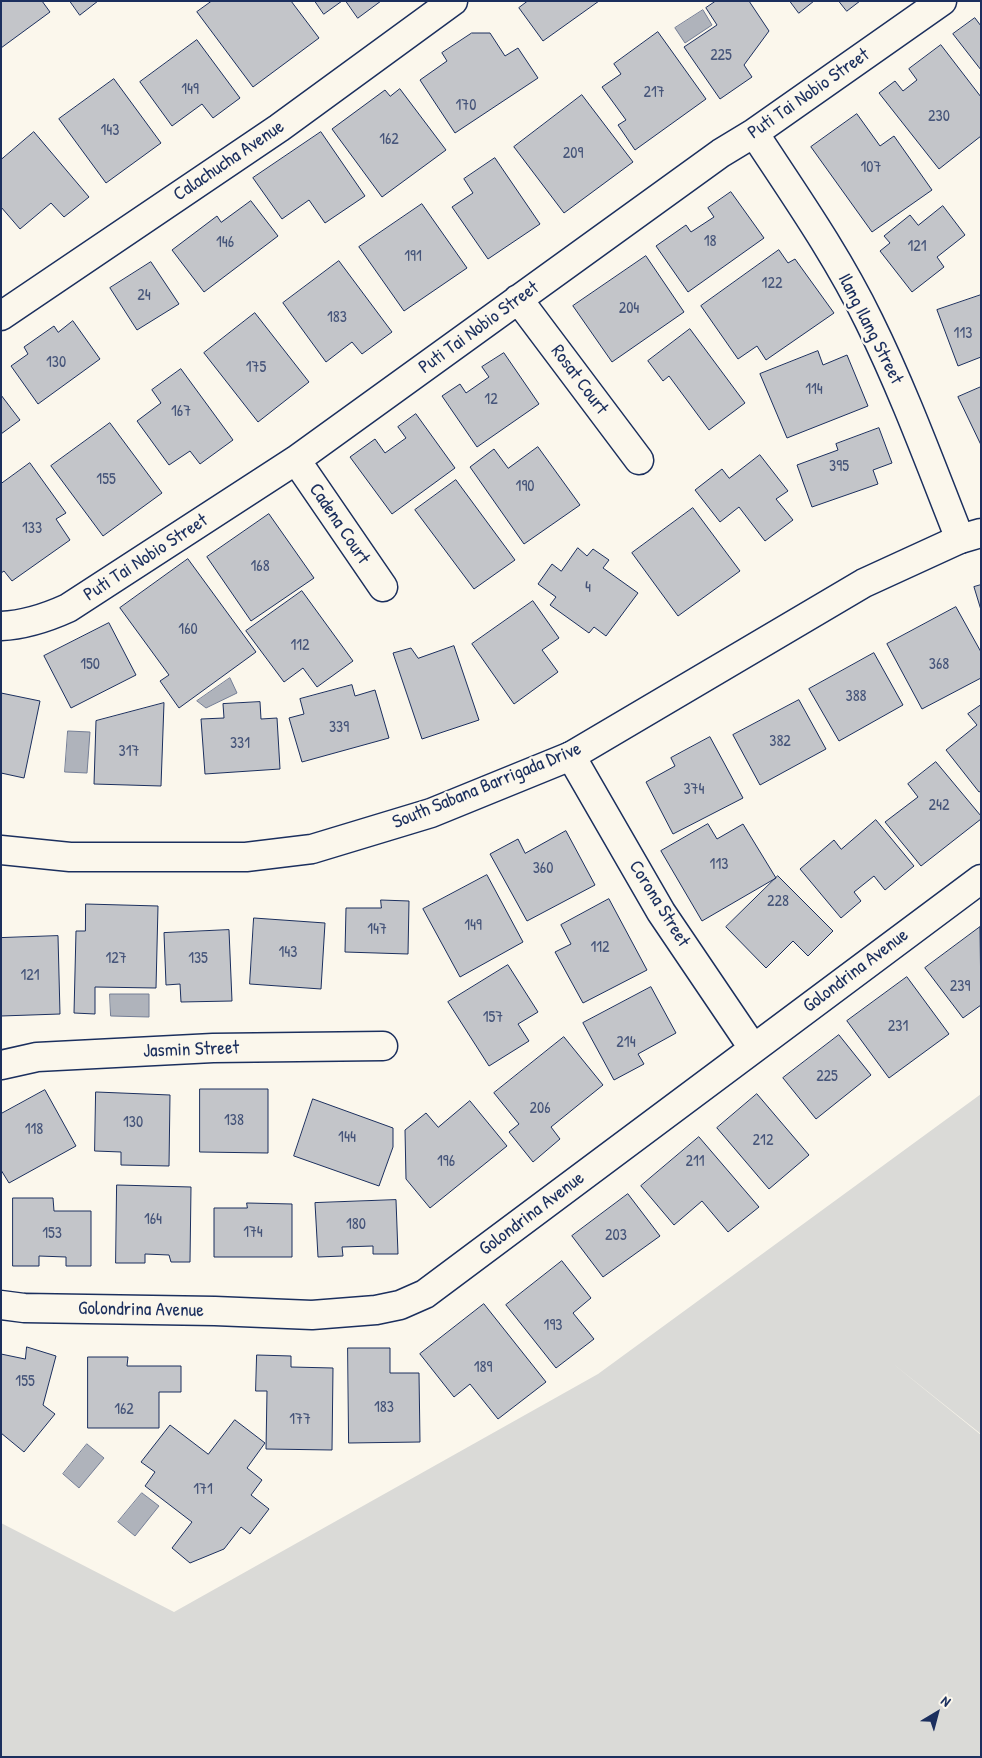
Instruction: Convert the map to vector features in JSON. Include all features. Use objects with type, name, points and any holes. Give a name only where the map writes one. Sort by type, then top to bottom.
[{"type":"street","name":"Calachucha Avenue","points":[[1,316],[279,128],[453,1]]},
{"type":"street","name":"Puti Tai Nobio Street","points":[[1,626],[22,624],[48,617],[68,608],[296,460],[721,153],[754,133],[942,1]]},
{"type":"street","name":"Ilang Ilang Street","points":[[754,133],[820,234],[868,319],[970,536]]},
{"type":"street","name":"Rosat Court","points":[[518,299],[639,460]]},
{"type":"street","name":"Cadena Court","points":[[296,460],[382,588]]},
{"type":"street","name":"South Sabana Barrigada Drive","points":[[1,850],[70,857],[246,857],[312,849],[431,813],[571,756],[864,583],[970,536]]},
{"type":"street","name":"Corona Street","points":[[571,756],[661,912],[753,1048]]},
{"type":"street","name":"Golondrina Avenue","points":[[1,1305],[24,1308],[215,1311],[312,1315],[376,1310],[400,1305],[425,1294],[981,879]]},
{"type":"street","name":"Jasmin Street","points":[[1,1065],[37,1057],[213,1048],[383,1046]]},
{"type":"shaded area","points":[[703,10],[712,25],[685,43],[675,28]]},
{"type":"shaded area","points":[[230,678],[237,693],[206,708],[197,701]]},
{"type":"shaded area","points":[[68,731],[90,732],[87,773],[65,772]]},
{"type":"shaded area","points":[[110,994],[149,994],[149,1017],[111,1016]]},
{"type":"shaded area","points":[[981,1094],[981,1434],[892,1363],[981,1435],[981,1757],[1,1757],[1,1523],[174,1612],[598,1374]]},
{"type":"shaded area","points":[[87,1444],[104,1458],[79,1488],[63,1474]]},
{"type":"shaded area","points":[[142,1493],[159,1506],[135,1536],[118,1522]]},
{"type":"building","points":[[1,1],[42,1],[50,12],[1,48]]},
{"type":"building","points":[[70,1],[98,1],[80,15]]},
{"type":"building","points":[[212,1],[291,1],[319,38],[253,87],[197,12]]},
{"type":"building","points":[[315,1],[342,1],[324,14]]},
{"type":"building","points":[[346,1],[381,1],[358,18]]},
{"type":"building","points":[[528,1],[599,1],[543,41],[519,8]]},
{"type":"building","points":[[716,1],[749,1],[769,31],[744,65],[752,77],[720,99],[684,47],[717,25],[706,8]]},
{"type":"building","points":[[790,1],[814,1],[799,13]]},
{"type":"building","points":[[839,1],[860,1],[847,11]]},
{"type":"building","points":[[975,18],[981,26],[981,70],[953,34]]},
{"type":"building","points":[[658,32],[706,99],[635,150],[618,125],[626,120],[602,87],[621,74],[614,64]]},
{"type":"building","points":[[472,33],[490,33],[505,56],[518,48],[538,78],[455,133],[420,80],[447,61],[442,53]]},
{"type":"building","points":[[197,40],[240,98],[213,118],[202,104],[172,126],[140,82]]},
{"type":"building","points":[[941,45],[981,97],[981,136],[939,169],[879,93],[895,81],[903,91],[917,80],[909,69]]},
{"type":"building","points":[[114,79],[161,143],[106,183],[59,119]]},
{"type":"building","points":[[400,89],[446,150],[382,197],[332,129],[385,90],[390,96]]},
{"type":"building","points":[[582,95],[633,162],[564,213],[514,147]]},
{"type":"building","points":[[857,114],[880,146],[894,136],[932,190],[872,232],[811,147]]},
{"type":"building","points":[[34,132],[89,197],[64,217],[51,203],[20,229],[1,207],[1,160]]},
{"type":"building","points":[[321,132],[365,196],[325,223],[309,200],[282,219],[253,178]]},
{"type":"building","points":[[495,158],[540,224],[488,259],[452,207],[473,193],[464,179]]},
{"type":"building","points":[[731,192],[764,238],[688,292],[656,246],[686,225],[691,232],[714,217],[708,208]]},
{"type":"building","points":[[251,201],[278,236],[204,292],[172,250],[217,216],[221,222]]},
{"type":"building","points":[[422,204],[467,268],[404,311],[359,247]]},
{"type":"building","points":[[943,206],[965,235],[937,257],[944,267],[912,292],[880,251],[890,243],[884,236],[910,215],[918,225]]},
{"type":"building","points":[[779,250],[788,263],[795,259],[834,313],[766,360],[757,346],[738,359],[701,306]]},
{"type":"building","points":[[646,256],[684,312],[612,362],[573,306]]},
{"type":"building","points":[[339,261],[392,332],[362,354],[352,342],[326,362],[283,303]]},
{"type":"building","points":[[151,262],[179,304],[137,330],[110,288]]},
{"type":"building","points":[[981,295],[981,357],[958,366],[937,310]]},
{"type":"building","points":[[255,313],[309,382],[258,422],[204,353]]},
{"type":"building","points":[[73,321],[100,359],[38,404],[11,366],[28,354],[24,347],[54,326],[58,332]]},
{"type":"building","points":[[690,329],[745,403],[709,430],[669,376],[663,381],[648,361]]},
{"type":"building","points":[[818,351],[823,365],[847,355],[868,406],[787,438],[760,374]]},
{"type":"building","points":[[504,353],[539,404],[477,447],[442,396],[460,384],[466,393],[489,377],[482,367]]},
{"type":"building","points":[[181,369],[233,440],[200,464],[190,451],[169,465],[137,421],[161,403],[152,390]]},
{"type":"building","points":[[981,387],[981,445],[958,397]]},
{"type":"building","points":[[1,395],[20,420],[1,434]]},
{"type":"building","points":[[416,414],[455,468],[392,514],[350,457],[375,439],[385,453],[406,438],[398,427]]},
{"type":"building","points":[[110,423],[162,493],[103,536],[51,466]]},
{"type":"building","points":[[879,428],[892,463],[873,470],[878,484],[812,507],[797,465],[838,450],[836,444]]},
{"type":"building","points":[[538,447],[580,505],[524,544],[470,467],[494,449],[508,468]]},
{"type":"building","points":[[760,455],[788,491],[776,499],[793,520],[765,541],[739,507],[720,522],[695,490],[722,469],[729,478]]},
{"type":"building","points":[[30,463],[66,513],[56,519],[70,540],[12,581],[4,571],[1,573],[1,484]]},
{"type":"building","points":[[456,480],[515,560],[474,589],[415,510]]},
{"type":"building","points":[[693,508],[740,571],[678,616],[632,553]]},
{"type":"building","points":[[269,514],[314,578],[251,621],[207,557]]},
{"type":"building","points":[[578,548],[587,556],[593,549],[609,560],[603,568],[638,593],[606,636],[594,627],[589,633],[550,605],[556,597],[538,584],[552,564],[561,571]]},
{"type":"building","points":[[188,559],[256,652],[179,708],[160,681],[169,675],[120,608]]},
{"type":"building","points":[[981,585],[981,610],[974,587]]},
{"type":"building","points":[[302,591],[353,661],[317,687],[303,668],[284,682],[246,631]]},
{"type":"building","points":[[533,601],[559,638],[542,650],[558,672],[514,704],[472,644]]},
{"type":"building","points":[[956,607],[981,652],[981,678],[922,709],[887,644]]},
{"type":"building","points":[[109,623],[136,675],[71,708],[44,656]]},
{"type":"building","points":[[454,646],[479,720],[422,739],[393,653],[411,648],[418,658]]},
{"type":"building","points":[[874,653],[903,705],[839,741],[809,689]]},
{"type":"building","points":[[352,685],[355,696],[375,690],[389,738],[302,762],[289,718],[304,714],[300,699]]},
{"type":"building","points":[[1,693],[40,701],[24,778],[1,773]]},
{"type":"building","points":[[799,700],[826,749],[760,785],[733,735]]},
{"type":"building","points":[[260,702],[261,719],[277,718],[280,769],[205,774],[201,719],[224,718],[223,704]]},
{"type":"building","points":[[164,703],[161,786],[94,784],[96,721]]},
{"type":"building","points":[[981,705],[981,791],[979,792],[946,750],[977,725],[968,714]]},
{"type":"building","points":[[710,737],[743,798],[673,834],[646,782],[675,766],[671,758]]},
{"type":"building","points":[[936,762],[981,816],[981,819],[921,866],[885,822],[918,797],[908,784]]},
{"type":"building","points":[[876,820],[914,866],[885,890],[874,876],[854,892],[861,901],[841,918],[800,869],[834,840],[841,849]]},
{"type":"building","points":[[708,824],[717,839],[743,824],[776,878],[702,921],[661,851]]},
{"type":"building","points":[[566,831],[595,885],[527,921],[490,854],[518,839],[525,853]]},
{"type":"building","points":[[487,875],[523,942],[460,977],[423,909]]},
{"type":"building","points":[[778,876],[833,931],[808,956],[793,941],[766,968],[726,927]]},
{"type":"building","points":[[609,899],[647,970],[583,1003],[555,952],[571,944],[561,925]]},
{"type":"building","points":[[381,900],[409,901],[408,954],[345,952],[346,908],[381,908]]},
{"type":"building","points":[[86,904],[158,906],[156,988],[95,987],[95,1014],[74,1013],[76,931],[85,931]]},
{"type":"building","points":[[254,918],[325,923],[321,989],[250,984]]},
{"type":"building","points":[[980,927],[981,1005],[963,1018],[925,968]]},
{"type":"building","points":[[229,930],[232,1001],[181,1002],[180,984],[166,985],[164,933]]},
{"type":"building","points":[[58,936],[60,1014],[1,1016],[1,938]]},
{"type":"building","points":[[508,965],[538,1012],[518,1024],[529,1041],[489,1066],[448,1002]]},
{"type":"building","points":[[907,977],[949,1034],[889,1078],[847,1021]]},
{"type":"building","points":[[651,987],[676,1033],[638,1054],[644,1064],[614,1080],[583,1023]]},
{"type":"building","points":[[839,1035],[871,1075],[816,1119],[783,1078]]},
{"type":"building","points":[[564,1037],[603,1085],[551,1127],[560,1139],[533,1162],[509,1132],[519,1124],[494,1093]]},
{"type":"building","points":[[200,1089],[268,1089],[268,1153],[200,1152]]},
{"type":"building","points":[[45,1090],[76,1146],[9,1183],[1,1170],[1,1114]]},
{"type":"building","points":[[96,1092],[170,1095],[169,1166],[121,1165],[121,1152],[95,1151]]},
{"type":"building","points":[[757,1094],[809,1155],[769,1189],[717,1128]]},
{"type":"building","points":[[313,1099],[393,1128],[393,1147],[379,1186],[294,1156]]},
{"type":"building","points":[[470,1101],[507,1146],[430,1208],[406,1179],[405,1130],[426,1113],[438,1127]]},
{"type":"building","points":[[699,1137],[759,1207],[728,1232],[702,1201],[674,1225],[641,1186]]},
{"type":"building","points":[[117,1185],[191,1187],[190,1262],[171,1262],[169,1255],[145,1254],[145,1263],[116,1263]]},
{"type":"building","points":[[628,1194],[660,1236],[603,1277],[572,1236]]},
{"type":"building","points":[[13,1198],[53,1198],[54,1211],[91,1211],[91,1266],[66,1266],[66,1257],[39,1256],[39,1266],[13,1266]]},
{"type":"building","points":[[396,1200],[398,1254],[373,1254],[373,1246],[342,1247],[343,1256],[318,1257],[315,1203]]},
{"type":"building","points":[[247,1203],[292,1204],[292,1257],[214,1257],[214,1208],[247,1208]]},
{"type":"building","points":[[562,1261],[591,1298],[573,1313],[594,1339],[556,1368],[506,1305]]},
{"type":"building","points":[[484,1304],[546,1382],[498,1419],[470,1384],[454,1397],[420,1354]]},
{"type":"building","points":[[27,1347],[56,1356],[43,1405],[55,1414],[24,1452],[1,1433],[1,1354],[25,1359]]},
{"type":"building","points":[[348,1348],[390,1348],[390,1373],[419,1373],[420,1442],[349,1443]]},
{"type":"building","points":[[257,1355],[291,1356],[291,1367],[333,1368],[332,1450],[266,1449],[267,1391],[256,1391]]},
{"type":"building","points":[[88,1357],[128,1357],[127,1366],[181,1366],[181,1392],[159,1392],[159,1428],[88,1428]]},
{"type":"building","points":[[235,1420],[265,1443],[247,1468],[262,1480],[251,1495],[269,1509],[250,1534],[241,1527],[224,1549],[190,1563],[172,1548],[192,1522],[145,1486],[155,1472],[141,1462],[170,1425],[208,1454]]}]
